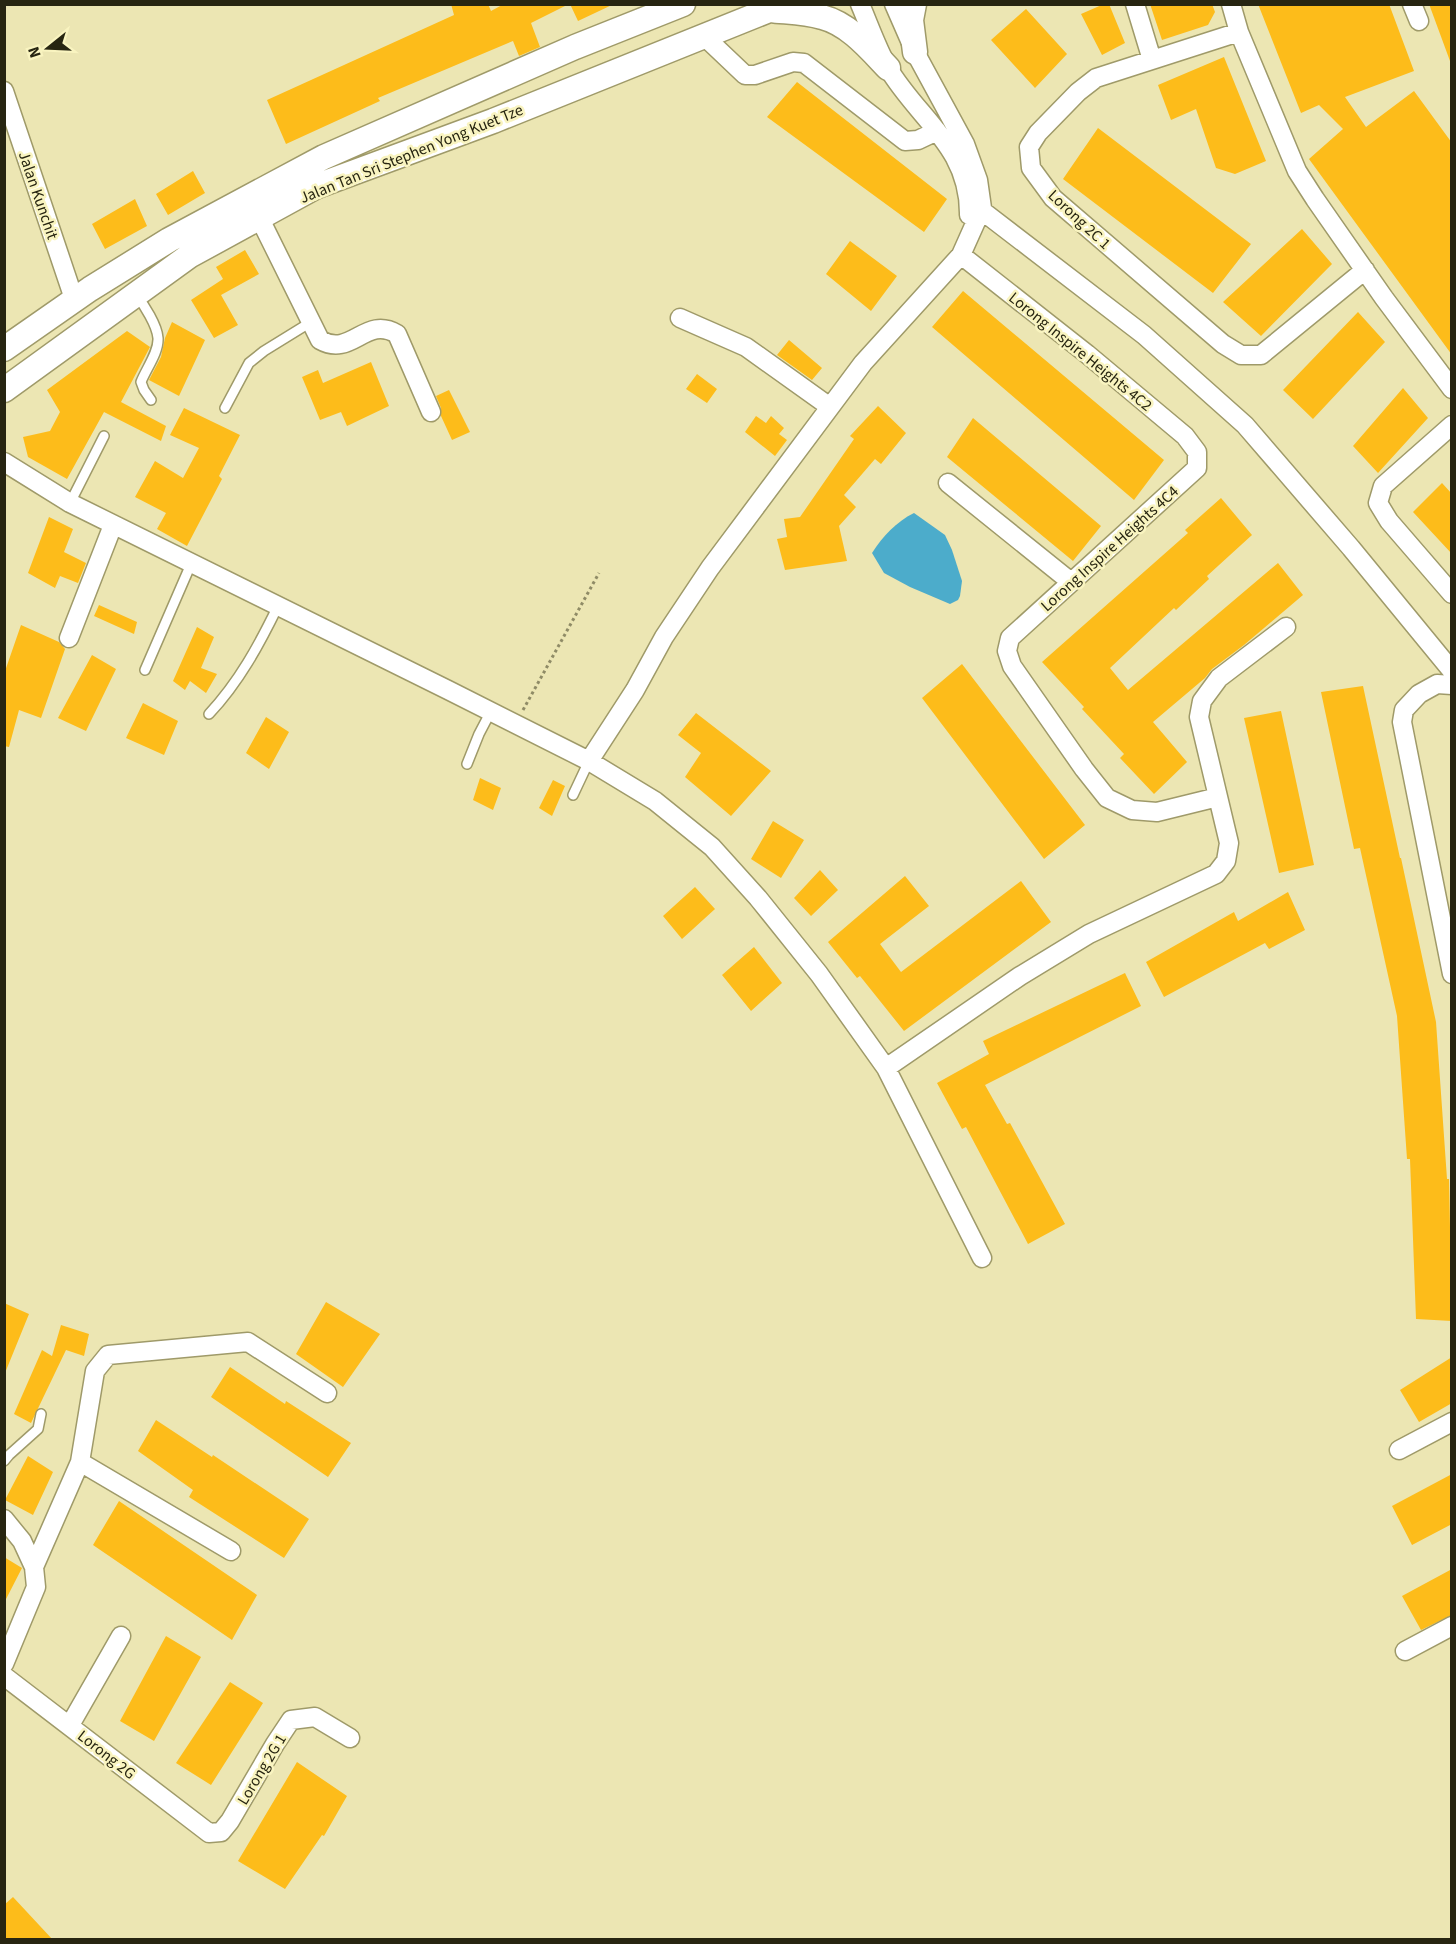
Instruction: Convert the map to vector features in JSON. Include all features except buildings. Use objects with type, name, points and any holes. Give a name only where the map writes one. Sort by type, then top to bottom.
[{"type":"main road","points":[[640,21],[666,4]]},
{"type":"main road","name":"Jalan Tan Sri Stephen Yong Kuet Tze","points":[[4,349],[74,299],[169,240],[324,157],[575,47],[683,4]]},
{"type":"main road","points":[[914,4],[911,20],[915,52]]},
{"type":"main road","points":[[777,7],[824,17],[849,30],[888,68]]},
{"type":"main road","name":"Jalan Tan Sri Stephen Yong Kuet Tze","points":[[4,390],[189,256],[317,186],[705,37],[777,7]]},
{"type":"main road","points":[[74,299],[96,312],[115,309]]},
{"type":"street","points":[[860,4],[888,68],[953,152],[975,204],[1000,226],[1144,335],[1245,425],[1351,548],[1452,671]]},
{"type":"street","points":[[589,762],[635,690],[664,636],[686,602],[863,363],[961,255],[969,213],[975,204],[978,180],[966,144],[915,52],[894,4]]},
{"type":"street","points":[[1135,4],[1152,60]]},
{"type":"street","points":[[1231,4],[1239,32],[1297,171],[1365,270],[1452,389]]},
{"type":"street","name":"Lorong 2C 1","points":[[1239,32],[1096,78],[1078,92],[1038,133],[1029,147],[1031,168],[1053,198],[1222,344],[1241,355],[1261,355],[1365,270]]},
{"type":"street","points":[[705,37],[745,75],[755,75],[793,62],[804,63],[904,141],[918,140],[938,131]]},
{"type":"street","name":"Jalan Kunchit","points":[[4,91],[13,146],[74,299]]},
{"type":"street","points":[[259,217],[320,340],[328,345],[340,346],[377,328],[388,328],[397,334],[431,412]]},
{"type":"street","name":"Lorong Inspire Heights 4C2","points":[[961,255],[1087,354],[1185,436],[1197,452]]},
{"type":"street","points":[[680,318],[746,347],[830,407]]},
{"type":"street","points":[[1452,425],[1383,486],[1378,503],[1389,521],[1452,594]]},
{"type":"street","name":"Lorong Inspire Heights 4C4","points":[[1197,452],[1197,468],[1010,638],[1007,651],[1012,666],[1107,798],[1132,810],[1156,812],[1218,797]]},
{"type":"street","points":[[4,462],[70,503],[589,762],[655,801],[712,847],[758,898],[819,974],[886,1068],[982,1258]]},
{"type":"street","points":[[948,483],[1071,582]]},
{"type":"street","points":[[69,638],[113,525]]},
{"type":"street","points":[[886,1068],[1020,976],[1089,934],[1216,874],[1226,861],[1229,843],[1199,717],[1202,701],[1219,678],[1286,627]]},
{"type":"street","points":[[1452,685],[1437,684],[1419,694],[1404,710],[1402,722],[1452,975]]},
{"type":"street","points":[[34,1567],[80,1462],[95,1371],[108,1355],[248,1342],[327,1392]]},
{"type":"street","points":[[1399,1450],[1452,1422]]},
{"type":"street","points":[[80,1462],[231,1551]]},
{"type":"street","points":[[4,1519],[21,1541],[34,1567],[36,1587],[4,1664]]},
{"type":"street","points":[[1405,1651],[1452,1626]]},
{"type":"street","points":[[70,1725],[121,1636]]},
{"type":"street","name":"Lorong 2G","points":[[4,1676],[209,1833]]},
{"type":"street","name":"Lorong 2G 1","points":[[209,1833],[221,1832],[230,1821],[291,1720],[315,1717],[350,1738]]},
{"type":"lane","points":[[136,294],[146,308],[158,336],[156,347],[141,382],[151,400]]},
{"type":"lane","points":[[225,408],[249,363],[311,322]]},
{"type":"lane","points":[[70,503],[104,436]]},
{"type":"lane","points":[[145,670],[191,564]]},
{"type":"lane","points":[[209,714],[225,697],[248,663],[278,606]]},
{"type":"lane","points":[[467,764],[478,734],[490,712]]},
{"type":"lane","points":[[573,795],[589,762]]},
{"type":"lane","points":[[4,1461],[38,1429],[41,1414]]},
{"type":"path","points":[[515,724],[599,573]]},
{"type":"water","points":[[914,513],[945,535],[952,550],[962,581],[958,600],[950,604],[884,573],[872,553],[890,530]]}]
